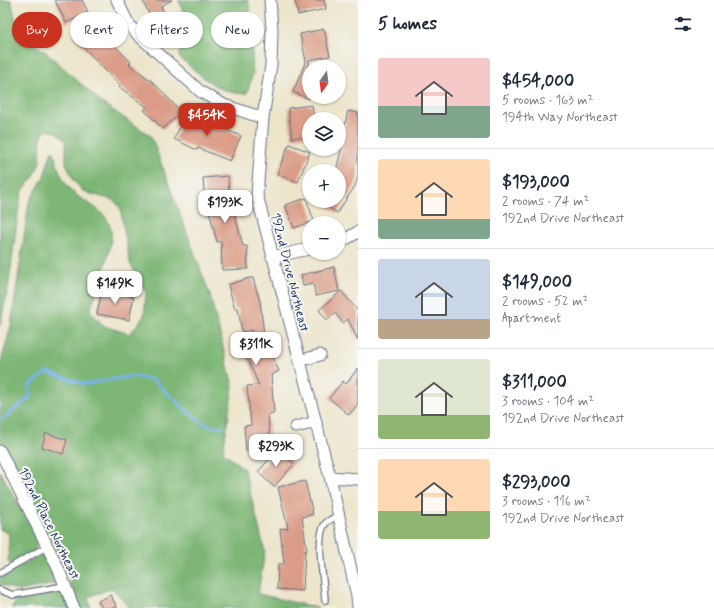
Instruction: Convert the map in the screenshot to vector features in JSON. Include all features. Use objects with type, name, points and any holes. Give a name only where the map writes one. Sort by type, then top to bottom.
[{"type":"street","points":[[117,0],[128,23],[138,35],[201,92],[224,105],[263,118]]},
{"type":"street","name":"192nd Drive Northeast","points":[[270,0],[272,30],[271,65],[263,118],[257,195],[330,477],[357,596],[358,607]]},
{"type":"street","points":[[346,239],[358,232]]},
{"type":"street","points":[[272,257],[302,251]]},
{"type":"street","points":[[299,360],[320,355]]},
{"type":"street","points":[[296,427],[316,422]]},
{"type":"street","name":"192nd Place Northeast","points":[[0,451],[65,586],[74,608]]},
{"type":"street","points":[[330,477],[358,479]]},
{"type":"lane","points":[[325,600],[321,542],[322,530],[326,523],[338,515]]},
{"type":"lane","points":[[0,573],[46,547]]},
{"type":"lane","points":[[0,590],[13,595],[65,586]]},
{"type":"green space","points":[[0,0],[11,0],[14,12],[12,12],[12,48],[40,48],[102,103],[151,136],[210,295],[233,386],[223,452],[244,469],[265,551],[258,594],[318,608],[130,608],[112,588],[88,597],[91,608],[81,608],[48,531],[0,440],[0,365],[11,326],[29,202],[43,179],[52,151],[54,152],[61,175],[69,188],[80,198],[99,210],[108,221],[111,229],[110,246],[104,270],[90,311],[104,326],[130,334],[144,316],[146,292],[130,263],[120,207],[113,200],[84,192],[74,181],[66,163],[66,141],[56,132],[46,130],[41,138],[40,162],[34,176],[22,192],[9,283],[0,326]]},
{"type":"green space","points":[[179,0],[248,0],[250,12],[211,12],[211,48],[252,48],[253,74],[247,93],[237,93],[219,88],[179,57],[180,48],[203,48],[203,12],[183,12]]},
{"type":"green space","points":[[0,471],[37,538],[35,550],[11,564],[8,562],[9,534],[0,529]]},
{"type":"green space","points":[[40,555],[46,558],[51,564],[57,579],[54,584],[19,591],[0,584],[0,578]]},
{"type":"green space","points":[[57,591],[65,595],[70,608],[11,608],[19,598]]},
{"type":"building","points":[[55,0],[82,0],[88,12],[70,12],[70,21],[66,23]]},
{"type":"building","points":[[142,0],[172,0],[161,6],[164,12],[148,12]]},
{"type":"building","points":[[295,0],[324,0],[326,9],[298,15]]},
{"type":"building","points":[[324,29],[330,56],[306,60],[300,34]]},
{"type":"building","points":[[84,48],[117,48],[131,62],[129,64],[154,83],[181,112],[163,129],[144,110],[147,107],[119,87],[120,86]]},
{"type":"building","points":[[302,71],[302,96],[293,92]]},
{"type":"building","points":[[312,105],[313,112],[302,112],[302,137],[292,138],[288,108]]},
{"type":"building","points":[[348,111],[358,113],[358,176],[355,186],[346,200],[346,164],[338,164],[340,156],[346,156],[346,120]]},
{"type":"building","points":[[187,113],[241,136],[230,161],[198,148],[197,150],[174,139]]},
{"type":"building","points":[[289,144],[302,149],[302,156],[308,156],[305,164],[302,164],[302,172],[298,182],[277,174]]},
{"type":"building","points":[[228,176],[230,210],[233,209],[243,246],[247,246],[248,269],[222,270],[221,241],[217,242],[207,203],[205,203],[203,178]]},
{"type":"building","points":[[302,199],[302,208],[309,208],[312,216],[302,216],[302,225],[294,228],[285,205]]},
{"type":"building","points":[[330,208],[340,208],[337,213]]},
{"type":"building","points":[[334,267],[339,291],[316,296],[313,284],[303,286],[301,275]]},
{"type":"building","points":[[253,278],[260,302],[266,350],[269,348],[279,371],[271,375],[274,413],[268,414],[270,442],[278,449],[246,451],[244,426],[251,425],[247,386],[259,385],[247,358],[255,355],[251,330],[242,332],[238,308],[235,309],[228,285]]},
{"type":"building","points":[[102,290],[134,297],[129,320],[97,314]]},
{"type":"building","points":[[341,291],[358,311],[358,340],[348,319],[343,323],[335,313],[327,320],[319,310]]},
{"type":"building","points":[[358,368],[358,404],[349,415],[329,398],[343,381],[346,384]]},
{"type":"building","points":[[46,433],[67,440],[63,454],[42,447]]},
{"type":"building","points":[[278,449],[294,464],[274,487],[258,472]]},
{"type":"building","points":[[305,481],[313,514],[302,517],[307,551],[305,551],[303,591],[277,589],[278,564],[284,564],[280,529],[288,528],[278,487]]},
{"type":"building","points":[[111,595],[117,608],[102,608],[98,601]]},
{"type":"waterway","points":[[3,419],[30,397],[29,386],[47,372],[85,384],[132,376],[153,380],[188,412],[206,425],[223,427]]}]
